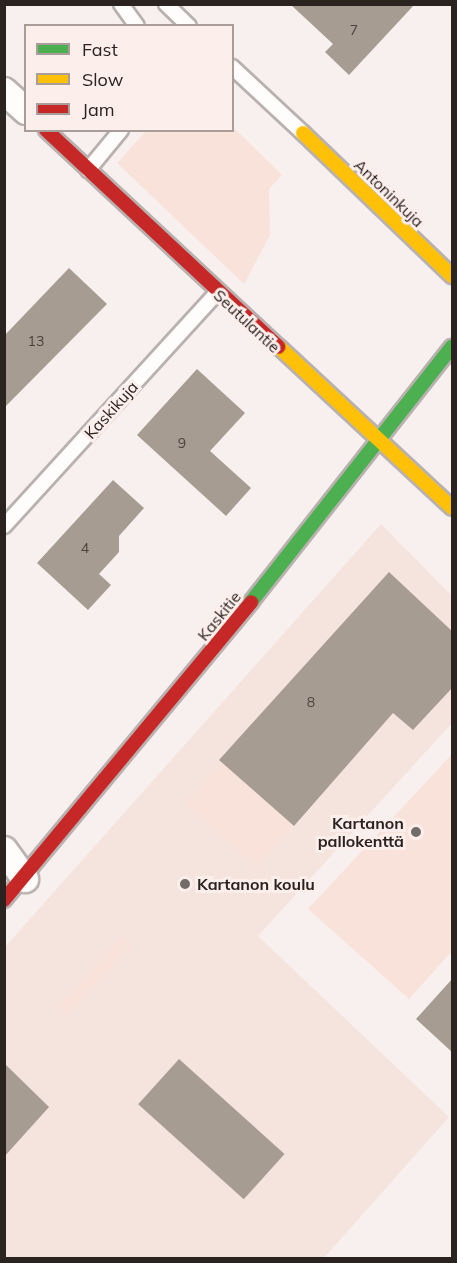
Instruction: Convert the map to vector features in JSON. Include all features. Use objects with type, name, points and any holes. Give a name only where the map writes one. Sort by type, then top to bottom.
[{"type":"street","points":[[4,91],[24,109]]},
{"type":"street","name":"Seutulantie","points":[[48,132],[217,293],[453,508]]},
{"type":"street","name":"Antoninkuja","points":[[303,133],[453,276]]},
{"type":"street","name":"Kaskitie","points":[[4,900],[25,879],[381,443],[453,347]]},
{"type":"street","points":[[4,850],[25,879]]},
{"type":"lane","points":[[121,4],[136,24]]},
{"type":"lane","points":[[166,4],[187,24]]},
{"type":"lane","points":[[234,69],[303,133]]},
{"type":"lane","points":[[88,170],[119,132]]},
{"type":"lane","name":"Kaskikuja","points":[[4,526],[217,293]]},
{"type":"shaded area","points":[[234,128],[282,175],[269,189],[270,235],[244,284],[117,163],[145,132],[234,132]]},
{"type":"shaded area","name":"Kartanon koulu","points":[[381,524],[452,596],[452,723],[258,936],[449,1117],[324,1258],[5,1258],[4,948]]},
{"type":"shaded area","name":"Kartanon pallokenttä","points":[[452,754],[452,951],[409,999],[308,909]]},
{"type":"shaded area","points":[[222,762],[293,826],[256,868],[185,804]]},
{"type":"shaded area","points":[[122,936],[132,945],[68,1015],[58,1007]]},
{"type":"building","points":[[290,4],[415,4],[349,75],[325,52],[333,44]]},
{"type":"building","points":[[69,268],[107,304],[4,408],[4,336]]},
{"type":"building","points":[[197,369],[245,413],[210,451],[251,488],[226,516],[137,435]]},
{"type":"building","points":[[113,480],[144,508],[119,536],[119,552],[99,574],[111,585],[88,610],[37,563]]},
{"type":"building","points":[[389,572],[453,632],[453,687],[413,730],[393,713],[294,826],[219,760]]},
{"type":"building","points":[[453,978],[453,1053],[416,1019]]},
{"type":"building","points":[[179,1059],[285,1154],[244,1199],[138,1104]]},
{"type":"building","points":[[4,1063],[49,1107],[4,1157]]},
{"type":"traffic: fast","points":[[251,602],[452,347]]},
{"type":"traffic: slow","points":[[303,133],[452,276]]},
{"type":"traffic: slow","points":[[279,347],[452,508]]},
{"type":"traffic: jam","points":[[48,132],[279,347]]},
{"type":"traffic: jam","points":[[4,900],[251,602]]},
{"type":"place","name":"Kartanon pallokenttä","points":[[416,832]]},
{"type":"place","name":"Kartanon koulu","points":[[185,884]]}]
